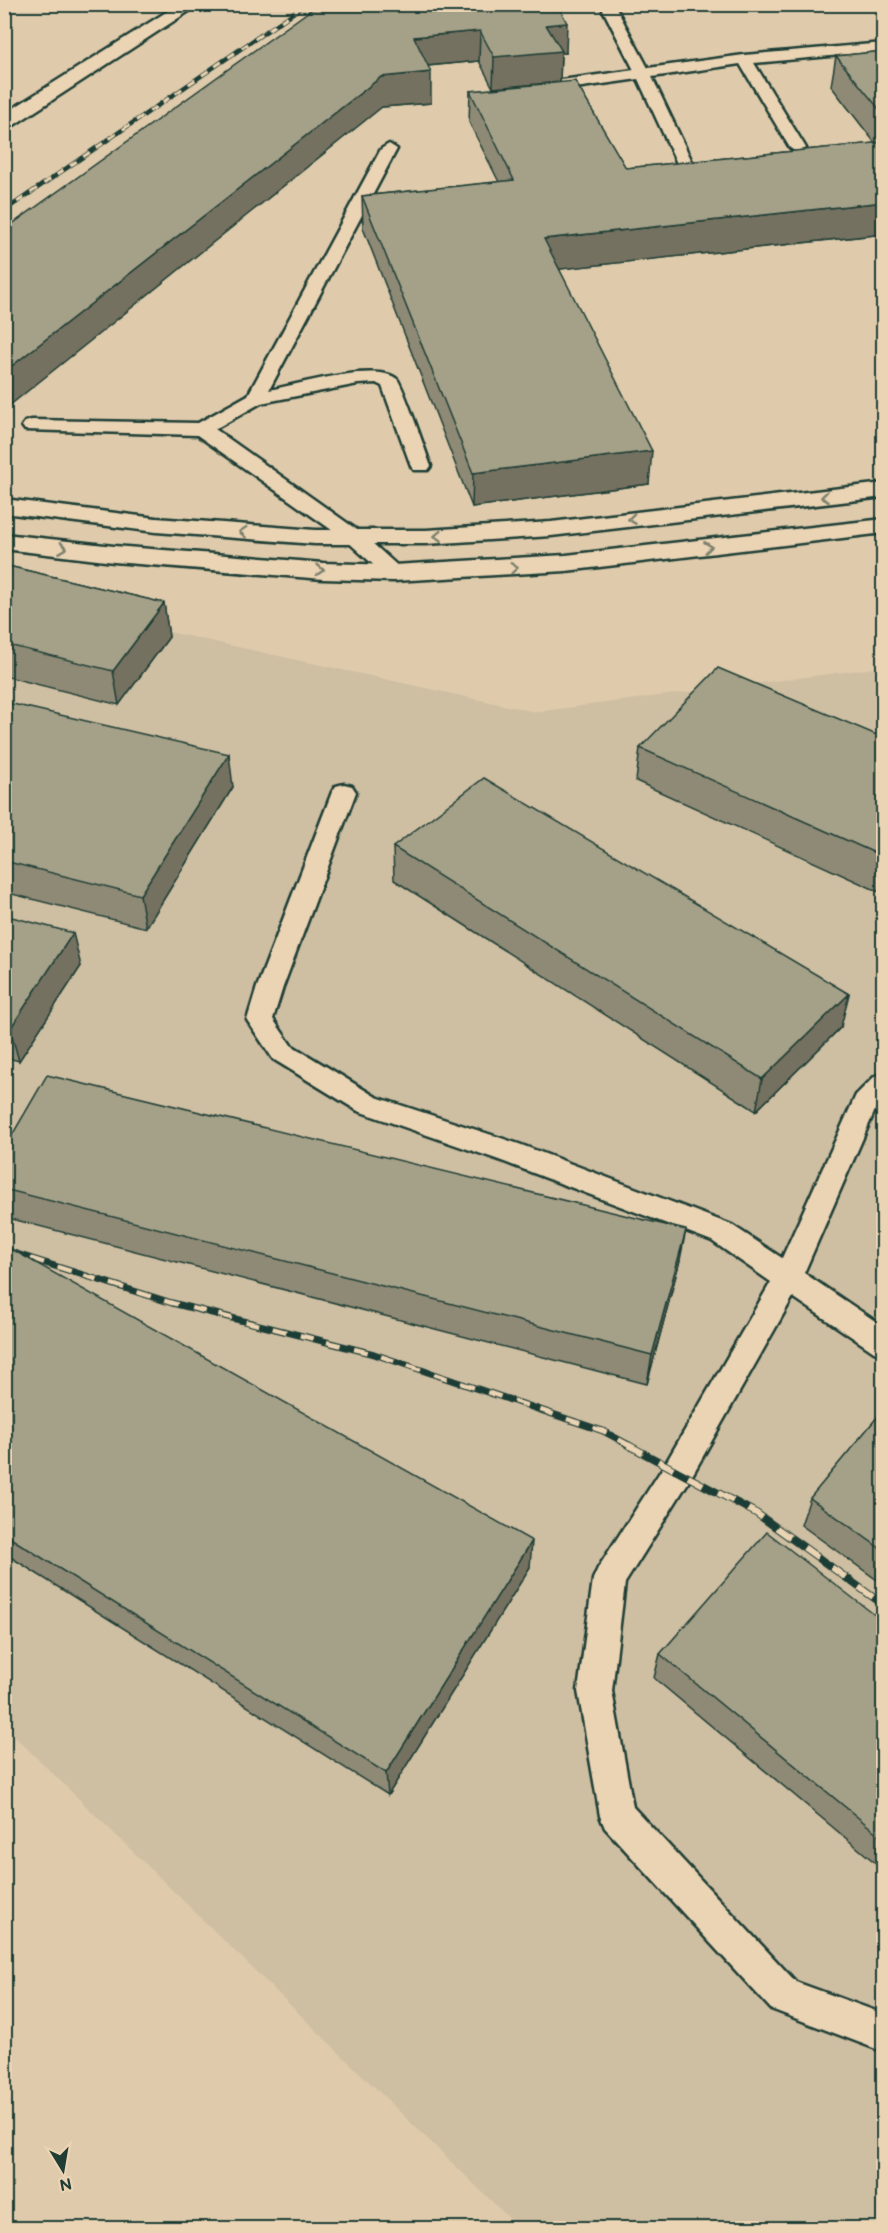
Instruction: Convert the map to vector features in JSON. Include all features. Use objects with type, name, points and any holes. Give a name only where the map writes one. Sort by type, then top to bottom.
[{"type":"street","points":[[4,123],[192,4]]},
{"type":"street","points":[[4,506],[156,525],[315,537],[426,537],[551,529],[884,490]]},
{"type":"street","points":[[4,541],[114,554],[323,571],[394,573],[566,564],[884,526]]},
{"type":"lane","points":[[607,4],[643,73],[689,172]]},
{"type":"lane","points":[[528,90],[744,59],[884,47]]},
{"type":"lane","points":[[744,59],[798,148]]},
{"type":"lane","points":[[255,398],[390,149]]},
{"type":"lane","points":[[32,426],[202,429],[255,398],[358,378],[379,377],[390,383],[421,466]]},
{"type":"lane","points":[[202,429],[353,536],[394,573]]},
{"type":"lane","points":[[344,792],[270,987],[260,1020],[282,1052],[367,1104],[509,1152],[722,1233],[884,1343]]},
{"type":"lane","points":[[884,1083],[866,1102],[788,1278],[678,1471],[609,1579],[595,1691],[618,1816],[784,1996],[884,2033]]},
{"type":"shaded area","points":[[4,596],[535,712],[883,667],[883,2217],[836,2228],[519,2228],[5,1727]]},
{"type":"building","points":[[319,4],[557,4],[567,23],[546,25],[562,51],[494,57],[480,31],[414,37],[431,72],[381,77],[4,372],[4,230]]},
{"type":"building","points":[[884,51],[884,115],[836,56]]},
{"type":"building","points":[[575,81],[626,168],[884,142],[884,202],[544,239],[652,451],[473,473],[362,196],[514,180],[470,91]]},
{"type":"building","points":[[4,565],[164,603],[113,671],[4,644]]},
{"type":"building","points":[[718,668],[884,738],[884,857],[640,748]]},
{"type":"building","points":[[4,702],[229,754],[140,895],[4,861]]},
{"type":"building","points":[[484,778],[849,994],[762,1079],[393,847]]},
{"type":"building","points":[[4,915],[73,933],[10,1029],[4,1027]]},
{"type":"building","points":[[47,1075],[686,1230],[652,1355],[4,1189],[4,1149]]},
{"type":"building","points":[[4,1245],[532,1541],[386,1773],[4,1534]]},
{"type":"building","points":[[884,1409],[884,1551],[810,1498]]},
{"type":"building","points":[[767,1532],[884,1622],[884,1839],[660,1654]]},
{"type":"railway","points":[[4,211],[306,4]]},
{"type":"railway","points":[[4,1250],[172,1303],[374,1354],[603,1431],[631,1446]]},
{"type":"railway","points":[[628,1445],[756,1513],[884,1605]]}]
